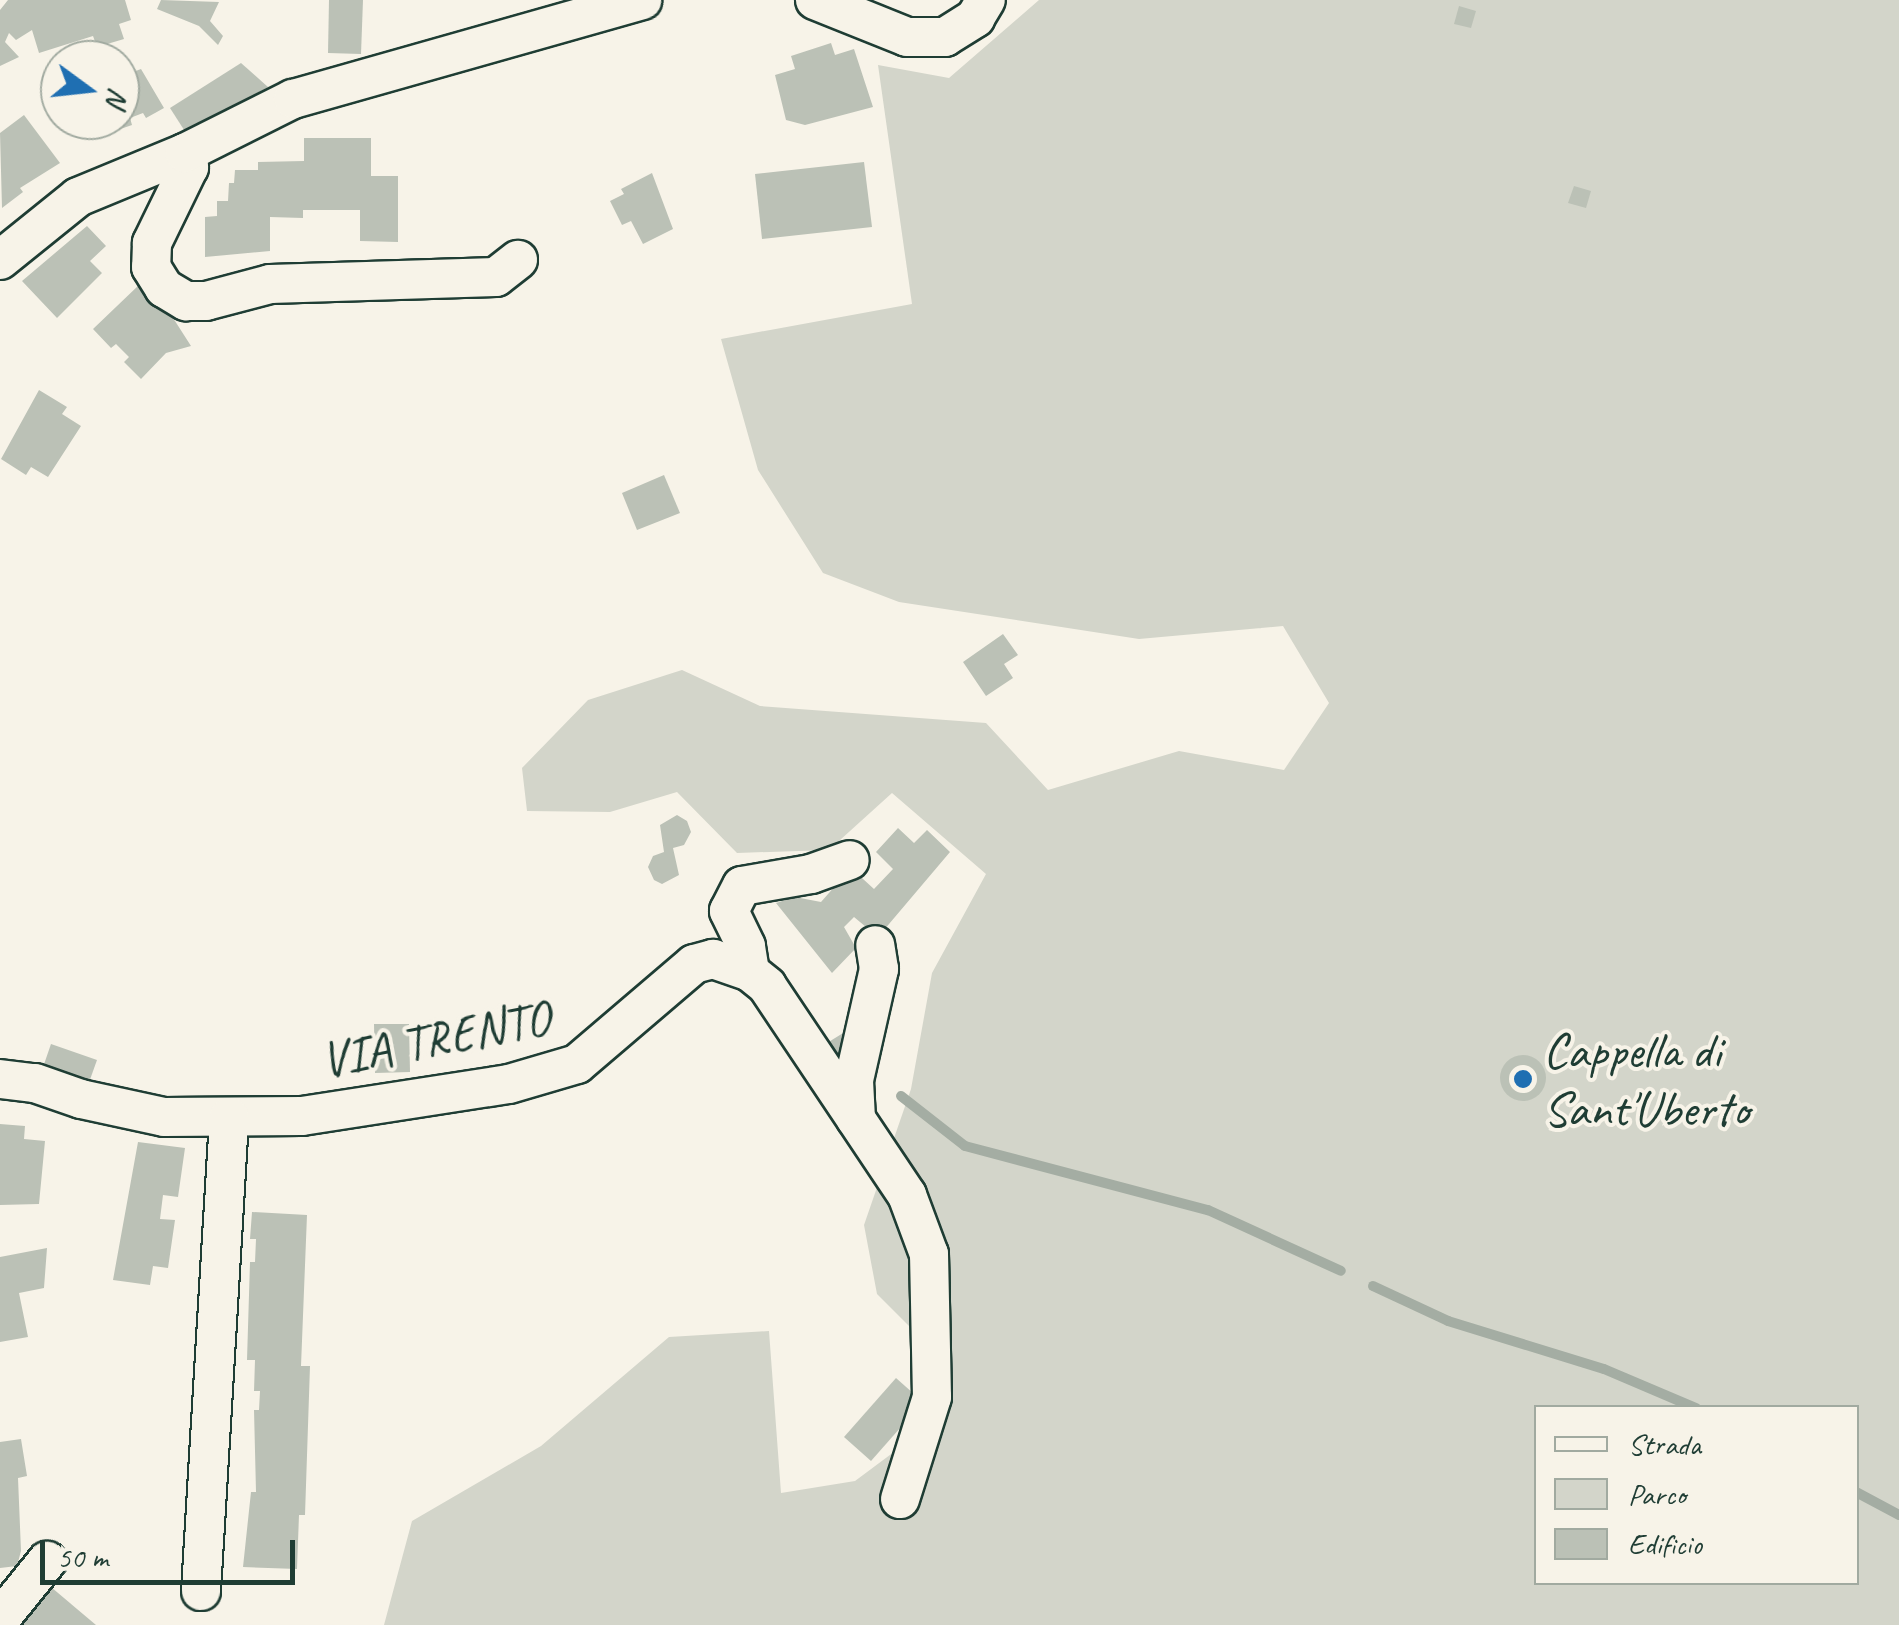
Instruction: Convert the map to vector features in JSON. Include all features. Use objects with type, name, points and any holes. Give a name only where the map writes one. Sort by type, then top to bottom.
[{"type":"street","points":[[0,260],[78,197],[185,153],[294,98],[642,0]]},
{"type":"street","points":[[816,0],[907,37],[946,37],[974,18],[986,0]]},
{"type":"street","points":[[185,153],[189,167],[152,243],[151,266],[164,288],[186,301],[206,301],[270,284],[496,277],[518,260]]},
{"type":"street","points":[[850,860],[811,874],[742,886],[730,912],[746,946],[750,972],[767,986],[907,1194],[929,1254],[932,1396],[900,1498]]},
{"type":"street","points":[[856,1118],[854,1080],[879,969],[875,945]]},
{"type":"street","name":"VIA TRENTO","points":[[0,1079],[35,1083],[81,1099],[164,1117],[302,1116],[509,1084],[577,1064],[694,964],[713,959],[750,972]]},
{"type":"street","points":[[201,1592],[229,1117]]},
{"type":"street","points":[[0,1619],[47,1561]]},
{"type":"green space","points":[[1039,0],[1899,0],[1899,1625],[384,1625],[412,1521],[541,1446],[669,1337],[769,1331],[781,1493],[855,1481],[910,1440],[951,1368],[877,1294],[864,1225],[911,1089],[932,973],[986,874],[892,793],[829,850],[737,853],[677,792],[610,812],[527,811],[522,768],[588,700],[682,670],[760,706],[986,723],[1048,790],[1179,751],[1284,770],[1329,703],[1283,626],[1139,639],[899,602],[823,573],[758,470],[721,339],[912,304],[878,65],[949,78]]},
{"type":"building","points":[[8,0],[125,0],[131,20],[119,24],[124,39],[94,40],[93,36],[80,40],[40,40],[39,53],[32,30],[16,40],[9,33],[5,42],[19,57],[0,66],[0,10]]},
{"type":"building","points":[[161,0],[219,2],[210,21],[223,36],[218,45],[199,26],[157,9]]},
{"type":"building","points":[[329,0],[363,0],[361,54],[328,53]]},
{"type":"building","points":[[1459,6],[1476,11],[1471,28],[1454,24]]},
{"type":"building","points":[[831,43],[835,55],[854,49],[873,107],[805,125],[786,120],[775,75],[795,69],[791,56]]},
{"type":"building","points":[[241,63],[268,87],[186,133],[170,108]]},
{"type":"building","points":[[140,69],[164,108],[146,118],[140,114]]},
{"type":"building","points":[[24,115],[60,163],[20,188],[23,192],[2,208],[0,133]]},
{"type":"building","points":[[304,138],[371,138],[371,176],[398,176],[398,242],[360,241],[360,210],[303,210],[303,218],[270,217],[270,251],[205,257],[205,217],[217,216],[217,201],[228,201],[235,170],[258,170],[258,162],[304,161]]},
{"type":"building","points":[[864,162],[872,227],[762,239],[755,174]]},
{"type":"building","points":[[652,173],[673,229],[643,244],[631,221],[622,225],[610,201],[624,194],[621,189]]},
{"type":"building","points":[[1574,186],[1591,191],[1586,208],[1568,203]]},
{"type":"building","points":[[87,226],[106,246],[90,261],[102,273],[57,318],[22,281]]},
{"type":"building","points":[[140,284],[175,321],[191,346],[166,353],[141,379],[124,362],[129,357],[116,344],[111,348],[93,329]]},
{"type":"building","points":[[39,390],[67,407],[62,414],[81,426],[48,477],[31,467],[26,475],[1,459]]},
{"type":"building","points":[[664,475],[680,513],[637,530],[622,493]]},
{"type":"building","points":[[1003,634],[1018,655],[1004,664],[1013,678],[986,696],[963,662]]},
{"type":"building","points":[[677,815],[687,821],[691,832],[684,845],[673,848],[679,875],[662,884],[654,880],[648,867],[653,856],[664,852],[660,825]]},
{"type":"building","points":[[898,828],[914,843],[927,830],[950,852],[878,937],[854,917],[844,927],[856,948],[832,973],[776,903],[795,897],[821,902],[851,868],[874,889],[893,869],[876,852]]},
{"type":"building","points":[[374,1024],[409,1024],[410,1072],[375,1073]]},
{"type":"building","points":[[848,1030],[857,1044],[837,1057],[827,1043]]},
{"type":"building","points":[[51,1044],[97,1060],[87,1088],[41,1073]]},
{"type":"building","name":"Cappella di Sant'Uberto","points":[[1523,1055],[1539,1062],[1546,1078],[1539,1094],[1523,1101],[1507,1094],[1500,1078],[1507,1062]]},
{"type":"building","points":[[0,1124],[25,1126],[24,1139],[45,1141],[39,1204],[0,1205]]},
{"type":"building","points":[[138,1142],[185,1148],[178,1197],[163,1195],[160,1219],[175,1220],[168,1268],[153,1266],[150,1285],[113,1280]]},
{"type":"building","points":[[252,1212],[307,1215],[301,1366],[310,1366],[305,1515],[299,1515],[297,1569],[243,1567],[251,1492],[256,1492],[254,1410],[259,1410],[260,1391],[254,1391],[255,1360],[247,1360],[250,1262],[255,1262],[256,1239],[250,1239]]},
{"type":"building","points":[[47,1248],[44,1288],[19,1293],[28,1337],[0,1342],[0,1257]]},
{"type":"building","points":[[896,1378],[923,1402],[871,1461],[844,1437]]},
{"type":"building","points":[[21,1439],[27,1476],[18,1478],[21,1551],[17,1566],[0,1568],[0,1442]]},
{"type":"building","points":[[45,1582],[96,1625],[7,1625]]},
{"type":"waterway","points":[[901,1096],[965,1146],[1208,1210],[1341,1271]]},
{"type":"waterway","points":[[1373,1286],[1448,1321],[1604,1369],[1689,1405]]},
{"type":"waterway","points":[[1859,1494],[1899,1515]]},
{"type":"place","name":"Cappella di Sant'Uberto","points":[[1523,1079]]}]
